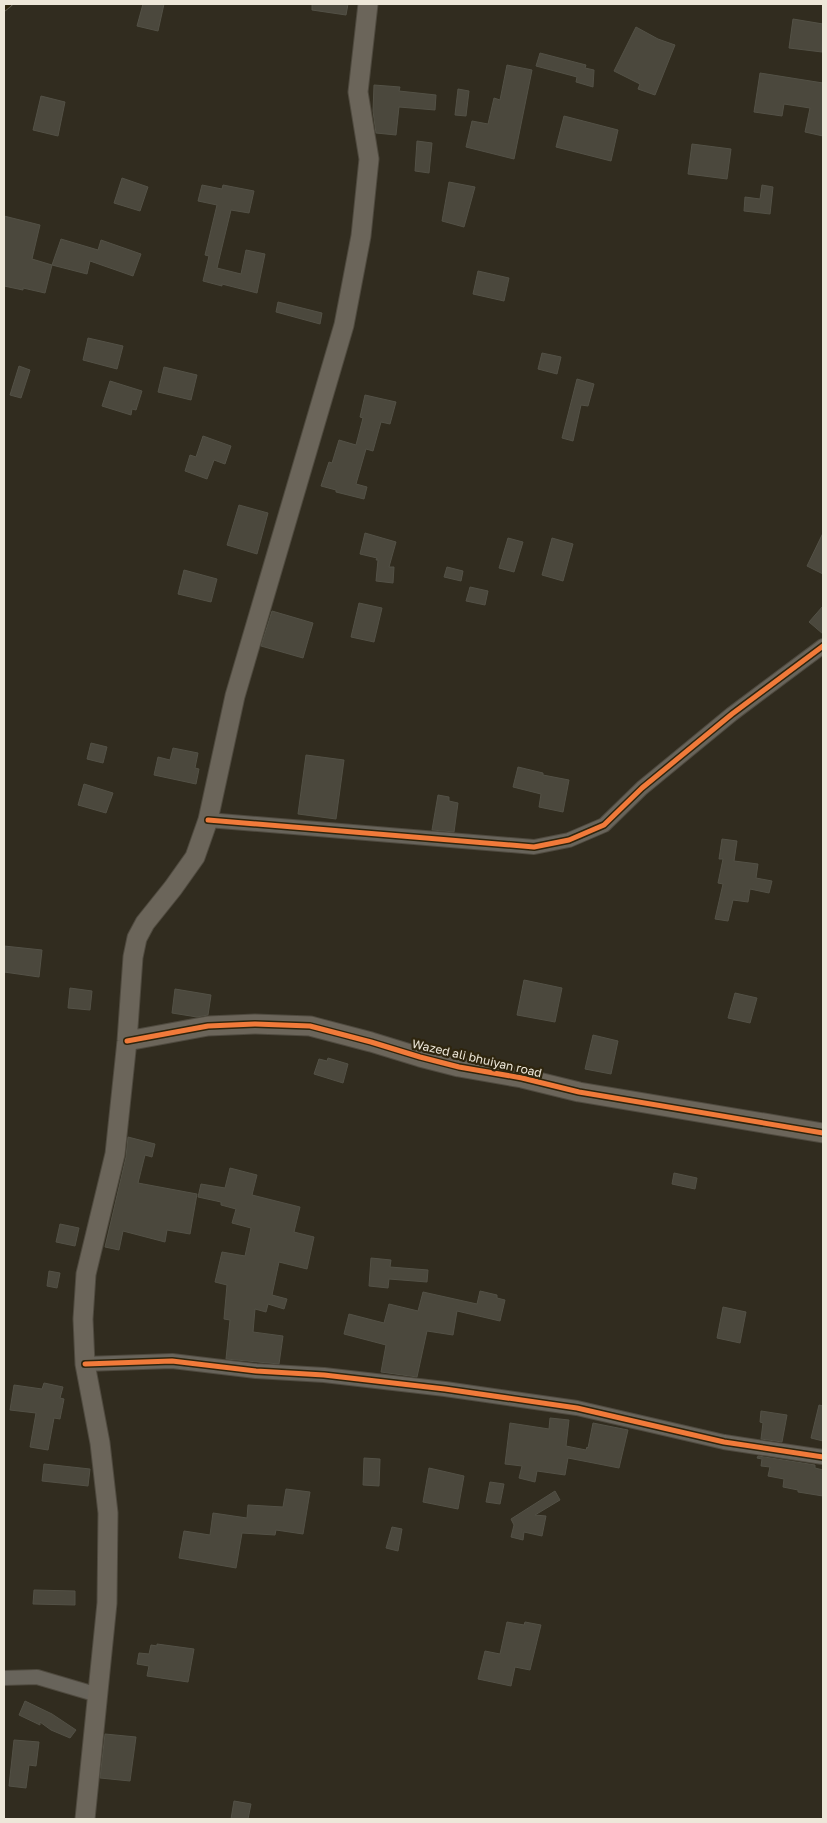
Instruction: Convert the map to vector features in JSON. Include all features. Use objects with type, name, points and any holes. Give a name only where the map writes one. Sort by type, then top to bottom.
[{"type":"main road","points":[[85,1819],[107,1603],[108,1513],[100,1443],[85,1364],[82,1319],[86,1274],[115,1154],[127,1041],[133,956],[137,938],[145,923],[195,857],[208,820],[235,696],[341,335],[361,236],[369,159],[358,92],[368,4]]},
{"type":"main road","name":"Wazed ali bhuiyan road","points":[[127,1041],[208,1026],[256,1024],[310,1026],[459,1067],[522,1078],[579,1092],[823,1133]]},
{"type":"street","points":[[208,820],[534,847],[569,840],[604,825],[642,788],[732,714],[823,646]]},
{"type":"street","points":[[85,1364],[172,1361],[256,1371],[324,1375],[445,1388],[577,1408],[724,1442],[823,1457]]},
{"type":"street","points":[[4,1678],[37,1677],[98,1695]]},
{"type":"building","points":[[143,4],[164,4],[158,31],[137,26]]},
{"type":"building","points":[[312,4],[348,4],[346,15],[312,10]]},
{"type":"building","points":[[793,19],[823,24],[822,52],[789,48]]},
{"type":"building","points":[[636,27],[658,39],[675,45],[655,95],[638,89],[640,84],[614,71]]},
{"type":"building","points":[[540,53],[586,65],[585,68],[594,70],[593,87],[576,82],[577,77],[536,66]]},
{"type":"building","points":[[507,65],[532,70],[514,159],[466,147],[472,121],[488,124],[494,98],[500,100]]},
{"type":"building","points":[[760,73],[823,83],[823,136],[805,132],[810,108],[784,104],[782,116],[754,112]]},
{"type":"building","points":[[374,85],[400,87],[399,91],[436,95],[435,110],[399,107],[396,135],[376,133],[373,111]]},
{"type":"building","points":[[458,89],[469,91],[466,116],[455,115]]},
{"type":"building","points":[[41,96],[65,102],[58,136],[33,130]]},
{"type":"building","points":[[564,116],[618,130],[611,161],[556,147]]},
{"type":"building","points":[[417,141],[432,143],[429,173],[415,171]]},
{"type":"building","points":[[692,144],[731,149],[727,179],[688,174]]},
{"type":"building","points":[[122,178],[148,187],[140,211],[114,203]]},
{"type":"building","points":[[449,182],[475,187],[464,227],[442,221]]},
{"type":"building","points":[[202,185],[222,189],[223,185],[254,191],[249,213],[231,210],[217,268],[241,274],[246,250],[265,254],[257,293],[203,281],[209,256],[205,255],[217,205],[198,201]]},
{"type":"building","points":[[762,185],[773,187],[770,214],[744,211],[745,197],[760,199]]},
{"type":"building","points":[[4,216],[40,225],[32,259],[52,265],[45,293],[4,286]]},
{"type":"building","points":[[61,239],[98,250],[101,240],[141,254],[133,276],[90,261],[87,274],[52,265]]},
{"type":"building","points":[[478,271],[509,278],[504,301],[473,294]]},
{"type":"building","points":[[278,302],[322,313],[320,324],[276,312]]},
{"type":"building","points":[[88,338],[123,346],[117,369],[83,360]]},
{"type":"building","points":[[542,353],[561,357],[557,374],[538,369]]},
{"type":"building","points":[[19,366],[30,370],[21,398],[10,395]]},
{"type":"building","points":[[164,367],[197,375],[191,400],[158,392]]},
{"type":"building","points":[[577,379],[594,384],[588,406],[581,405],[573,441],[562,438]]},
{"type":"building","points":[[110,381],[142,391],[136,410],[132,409],[131,415],[102,406]]},
{"type":"building","points":[[365,395],[396,402],[390,424],[381,422],[373,451],[366,449],[356,484],[367,487],[364,499],[321,486],[329,462],[332,463],[339,440],[356,445],[363,418],[360,417]]},
{"type":"building","points":[[203,436],[231,446],[225,464],[214,460],[207,479],[185,471],[190,455],[196,457]]},
{"type":"building","points":[[239,505],[268,513],[257,554],[227,545]]},
{"type":"building","points":[[365,533],[396,542],[389,567],[394,567],[393,583],[376,581],[377,558],[360,554]]},
{"type":"building","points":[[823,533],[823,574],[807,566]]},
{"type":"building","points":[[508,538],[523,542],[514,572],[499,568]]},
{"type":"building","points":[[552,538],[573,544],[563,581],[542,575]]},
{"type":"building","points":[[447,567],[463,571],[461,581],[444,577]]},
{"type":"building","points":[[184,570],[217,579],[211,602],[178,594]]},
{"type":"building","points":[[470,587],[488,591],[485,605],[466,601]]},
{"type":"building","points":[[359,603],[382,608],[374,642],[351,637]]},
{"type":"building","points":[[823,606],[823,634],[809,622]]},
{"type":"building","points":[[272,611],[313,623],[303,658],[261,646]]},
{"type":"building","points":[[91,743],[107,747],[103,763],[87,759]]},
{"type":"building","points":[[173,748],[198,753],[195,768],[199,769],[196,784],[154,775],[158,757],[170,760]]},
{"type":"building","points":[[306,755],[344,760],[336,819],[298,814]]},
{"type":"building","points":[[518,767],[543,773],[543,775],[569,780],[563,812],[539,807],[541,794],[513,787]]},
{"type":"building","points":[[84,784],[113,793],[106,813],[78,805]]},
{"type":"building","points":[[438,795],[449,797],[449,801],[458,803],[454,832],[432,830]]},
{"type":"building","points":[[722,839],[737,841],[734,861],[758,864],[756,878],[772,881],[769,893],[750,889],[748,902],[733,900],[728,921],[715,919],[723,884],[718,883],[723,859],[719,859]]},
{"type":"building","points":[[4,946],[42,950],[39,977],[4,972]]},
{"type":"building","points":[[524,980],[562,988],[555,1022],[517,1015]]},
{"type":"building","points":[[70,988],[92,991],[90,1010],[68,1008]]},
{"type":"building","points":[[175,989],[211,995],[208,1015],[197,1017],[172,1013]]},
{"type":"building","points":[[735,993],[757,998],[750,1023],[728,1018]]},
{"type":"building","points":[[593,1035],[618,1041],[611,1074],[585,1069]]},
{"type":"building","points":[[328,1058],[348,1064],[343,1083],[314,1074],[319,1059],[327,1061]]},
{"type":"building","points":[[128,1137],[155,1144],[152,1157],[145,1155],[138,1183],[197,1194],[190,1234],[167,1230],[165,1242],[123,1231],[119,1250],[105,1247],[126,1157]]},
{"type":"building","points":[[230,1168],[257,1175],[252,1195],[300,1207],[294,1232],[314,1237],[307,1269],[279,1262],[272,1295],[287,1299],[284,1309],[268,1304],[266,1312],[255,1309],[253,1332],[283,1336],[279,1364],[226,1359],[230,1320],[224,1319],[227,1285],[215,1282],[222,1252],[245,1256],[251,1228],[232,1223],[236,1209],[221,1205],[221,1202],[198,1197],[201,1184],[225,1188]]},
{"type":"building","points":[[674,1173],[697,1178],[695,1189],[672,1184]]},
{"type":"building","points":[[60,1224],[79,1228],[75,1246],[56,1242]]},
{"type":"building","points":[[371,1258],[391,1260],[390,1267],[428,1270],[427,1282],[389,1279],[388,1288],[369,1286]]},
{"type":"building","points":[[49,1271],[60,1273],[57,1288],[47,1286]]},
{"type":"building","points":[[480,1291],[497,1295],[497,1298],[505,1300],[500,1321],[457,1311],[453,1335],[427,1331],[417,1377],[381,1372],[386,1345],[344,1334],[349,1314],[384,1323],[389,1304],[418,1311],[423,1292],[477,1304]]},
{"type":"building","points":[[723,1307],[746,1312],[740,1343],[717,1338]]},
{"type":"building","points":[[44,1383],[63,1387],[60,1398],[64,1399],[60,1419],[54,1418],[48,1450],[30,1447],[36,1413],[10,1410],[14,1385],[42,1389]]},
{"type":"building","points":[[819,1405],[823,1406],[823,1441],[811,1438]]},
{"type":"building","points":[[761,1411],[787,1415],[782,1442],[761,1439],[763,1423],[760,1422]]},
{"type":"building","points":[[550,1418],[569,1420],[566,1446],[586,1450],[593,1423],[628,1430],[619,1468],[568,1458],[565,1475],[537,1471],[535,1482],[519,1478],[522,1466],[505,1464],[510,1423],[549,1429]]},
{"type":"building","points":[[758,1456],[815,1465],[815,1468],[823,1470],[823,1496],[798,1492],[798,1490],[783,1487],[784,1479],[768,1476],[770,1467],[761,1466],[762,1459],[757,1458]]},
{"type":"building","points":[[364,1458],[380,1459],[379,1486],[363,1485]]},
{"type":"building","points":[[44,1464],[90,1469],[88,1486],[42,1481]]},
{"type":"building","points":[[429,1468],[464,1476],[458,1509],[423,1502]]},
{"type":"building","points":[[490,1482],[504,1484],[500,1504],[486,1502]]},
{"type":"building","points":[[286,1489],[310,1492],[303,1534],[276,1530],[275,1535],[242,1533],[236,1568],[179,1558],[184,1531],[210,1535],[213,1513],[247,1518],[248,1505],[283,1507]]},
{"type":"building","points":[[555,1491],[560,1500],[535,1515],[546,1516],[542,1536],[524,1532],[523,1540],[511,1537],[514,1525],[511,1519]]},
{"type":"building","points":[[392,1527],[402,1529],[398,1551],[386,1548]]},
{"type":"building","points":[[34,1590],[75,1591],[75,1605],[33,1604]]},
{"type":"building","points":[[507,1622],[524,1625],[525,1622],[541,1625],[530,1670],[515,1667],[511,1686],[478,1679],[485,1651],[500,1654]]},
{"type":"building","points":[[157,1644],[194,1649],[188,1682],[147,1676],[149,1666],[137,1664],[139,1653],[149,1654],[151,1645],[157,1646]]},
{"type":"building","points":[[25,1701],[52,1714],[76,1730],[70,1738],[51,1730],[40,1722],[40,1725],[19,1715]]},
{"type":"building","points":[[105,1734],[136,1737],[130,1781],[100,1778]]},
{"type":"building","points":[[14,1740],[39,1742],[36,1766],[29,1765],[26,1788],[9,1786]]},
{"type":"building","points":[[234,1801],[251,1804],[248,1819],[231,1819]]},
{"type":"railway","points":[[4,9],[10,4]]},
{"type":"cycle path","points":[[208,820],[534,847],[569,840],[604,825],[642,788],[732,714],[823,646]]},
{"type":"cycle path","points":[[127,1041],[208,1026],[255,1024],[310,1026],[459,1067],[522,1078],[579,1092],[823,1133]]},
{"type":"cycle path","points":[[85,1364],[172,1361],[256,1371],[324,1375],[445,1389],[577,1408],[724,1442],[823,1457]]}]
